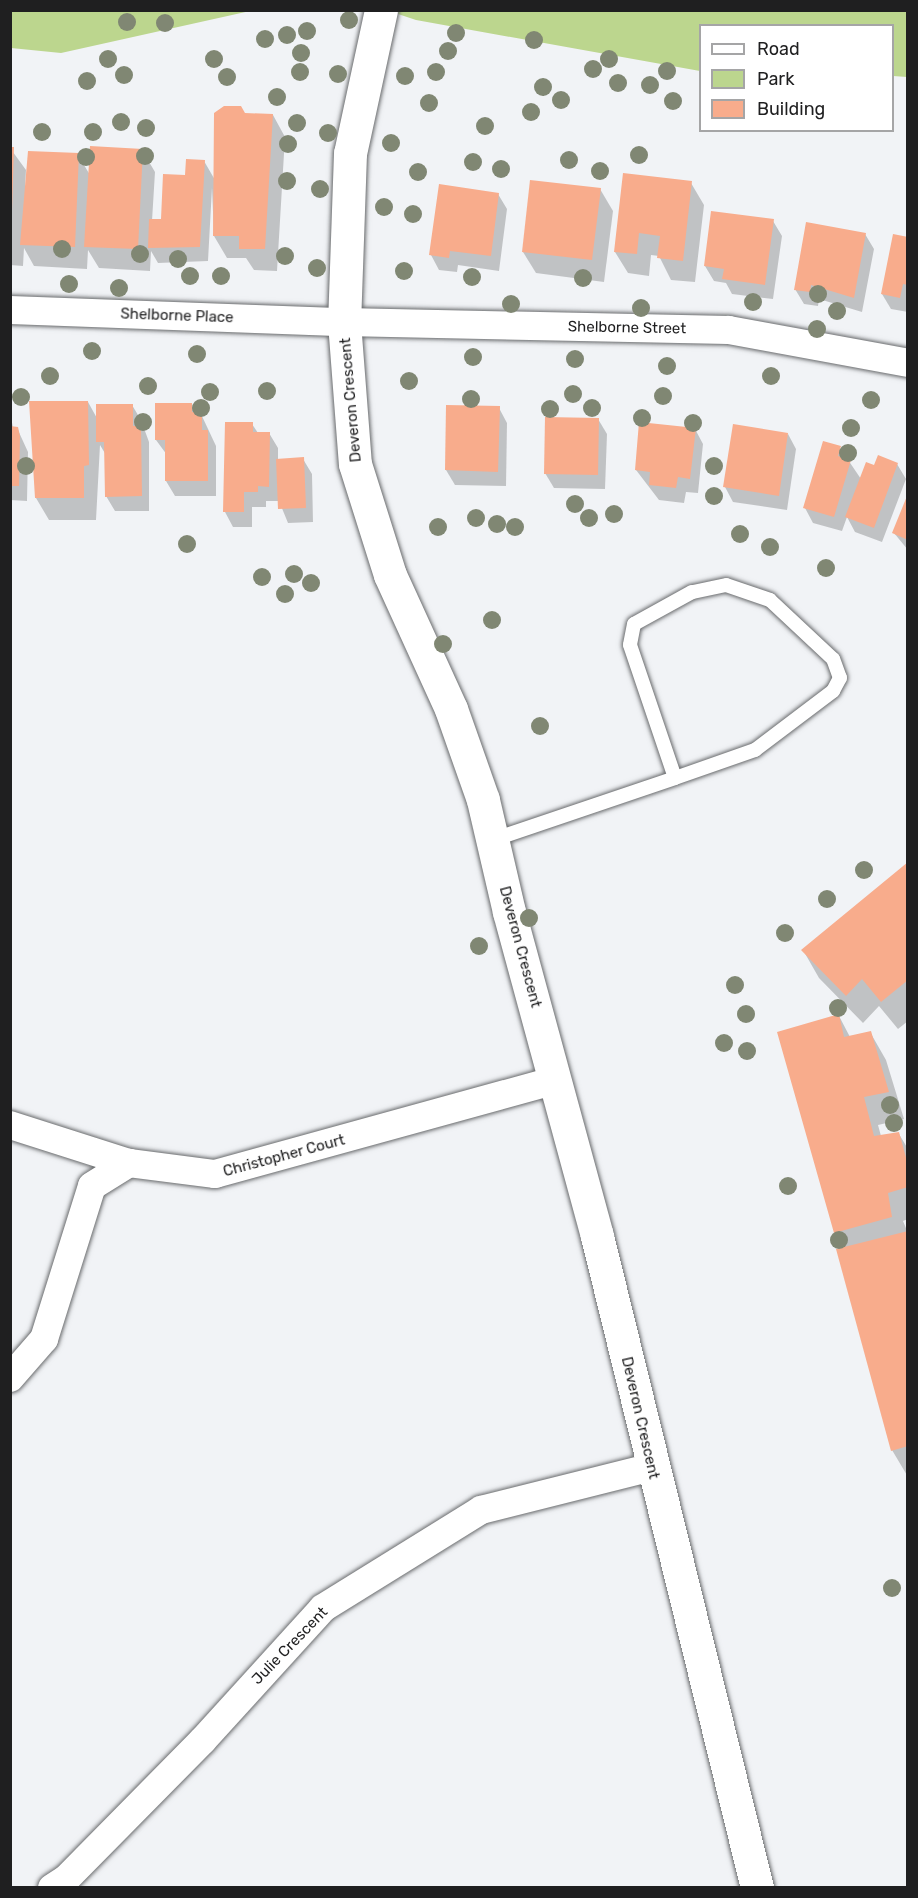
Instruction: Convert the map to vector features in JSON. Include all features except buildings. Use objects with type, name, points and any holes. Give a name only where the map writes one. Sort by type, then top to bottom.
[{"type":"street","name":"Deveron Crescent","points":[[381,10],[350,153],[344,322],[355,464],[390,575],[451,709],[483,800],[556,1080],[756,1887]]},
{"type":"street","name":"Shelborne Place","points":[[10,310],[344,322]]},
{"type":"street","name":"Shelborne Street","points":[[344,322],[729,330],[908,363]]},
{"type":"street","name":"Christopher Court","points":[[10,1125],[129,1163],[215,1174],[556,1080]]},
{"type":"street","points":[[10,1378],[44,1339],[92,1186],[129,1163]]},
{"type":"street","name":"Julie Crescent","points":[[52,1887],[66,1879],[195,1748],[323,1608],[481,1510],[652,1467]]},
{"type":"lane","points":[[492,840],[675,778],[755,750],[832,692],[840,678],[833,658],[770,600],[726,585],[692,592],[634,624],[630,645],[675,778]]},
{"type":"green space","points":[[399,10],[907,11],[907,77],[894,76],[894,24],[699,24],[699,71],[416,20],[398,14]]},
{"type":"green space","points":[[10,11],[250,11],[61,53],[11,48]]}]
